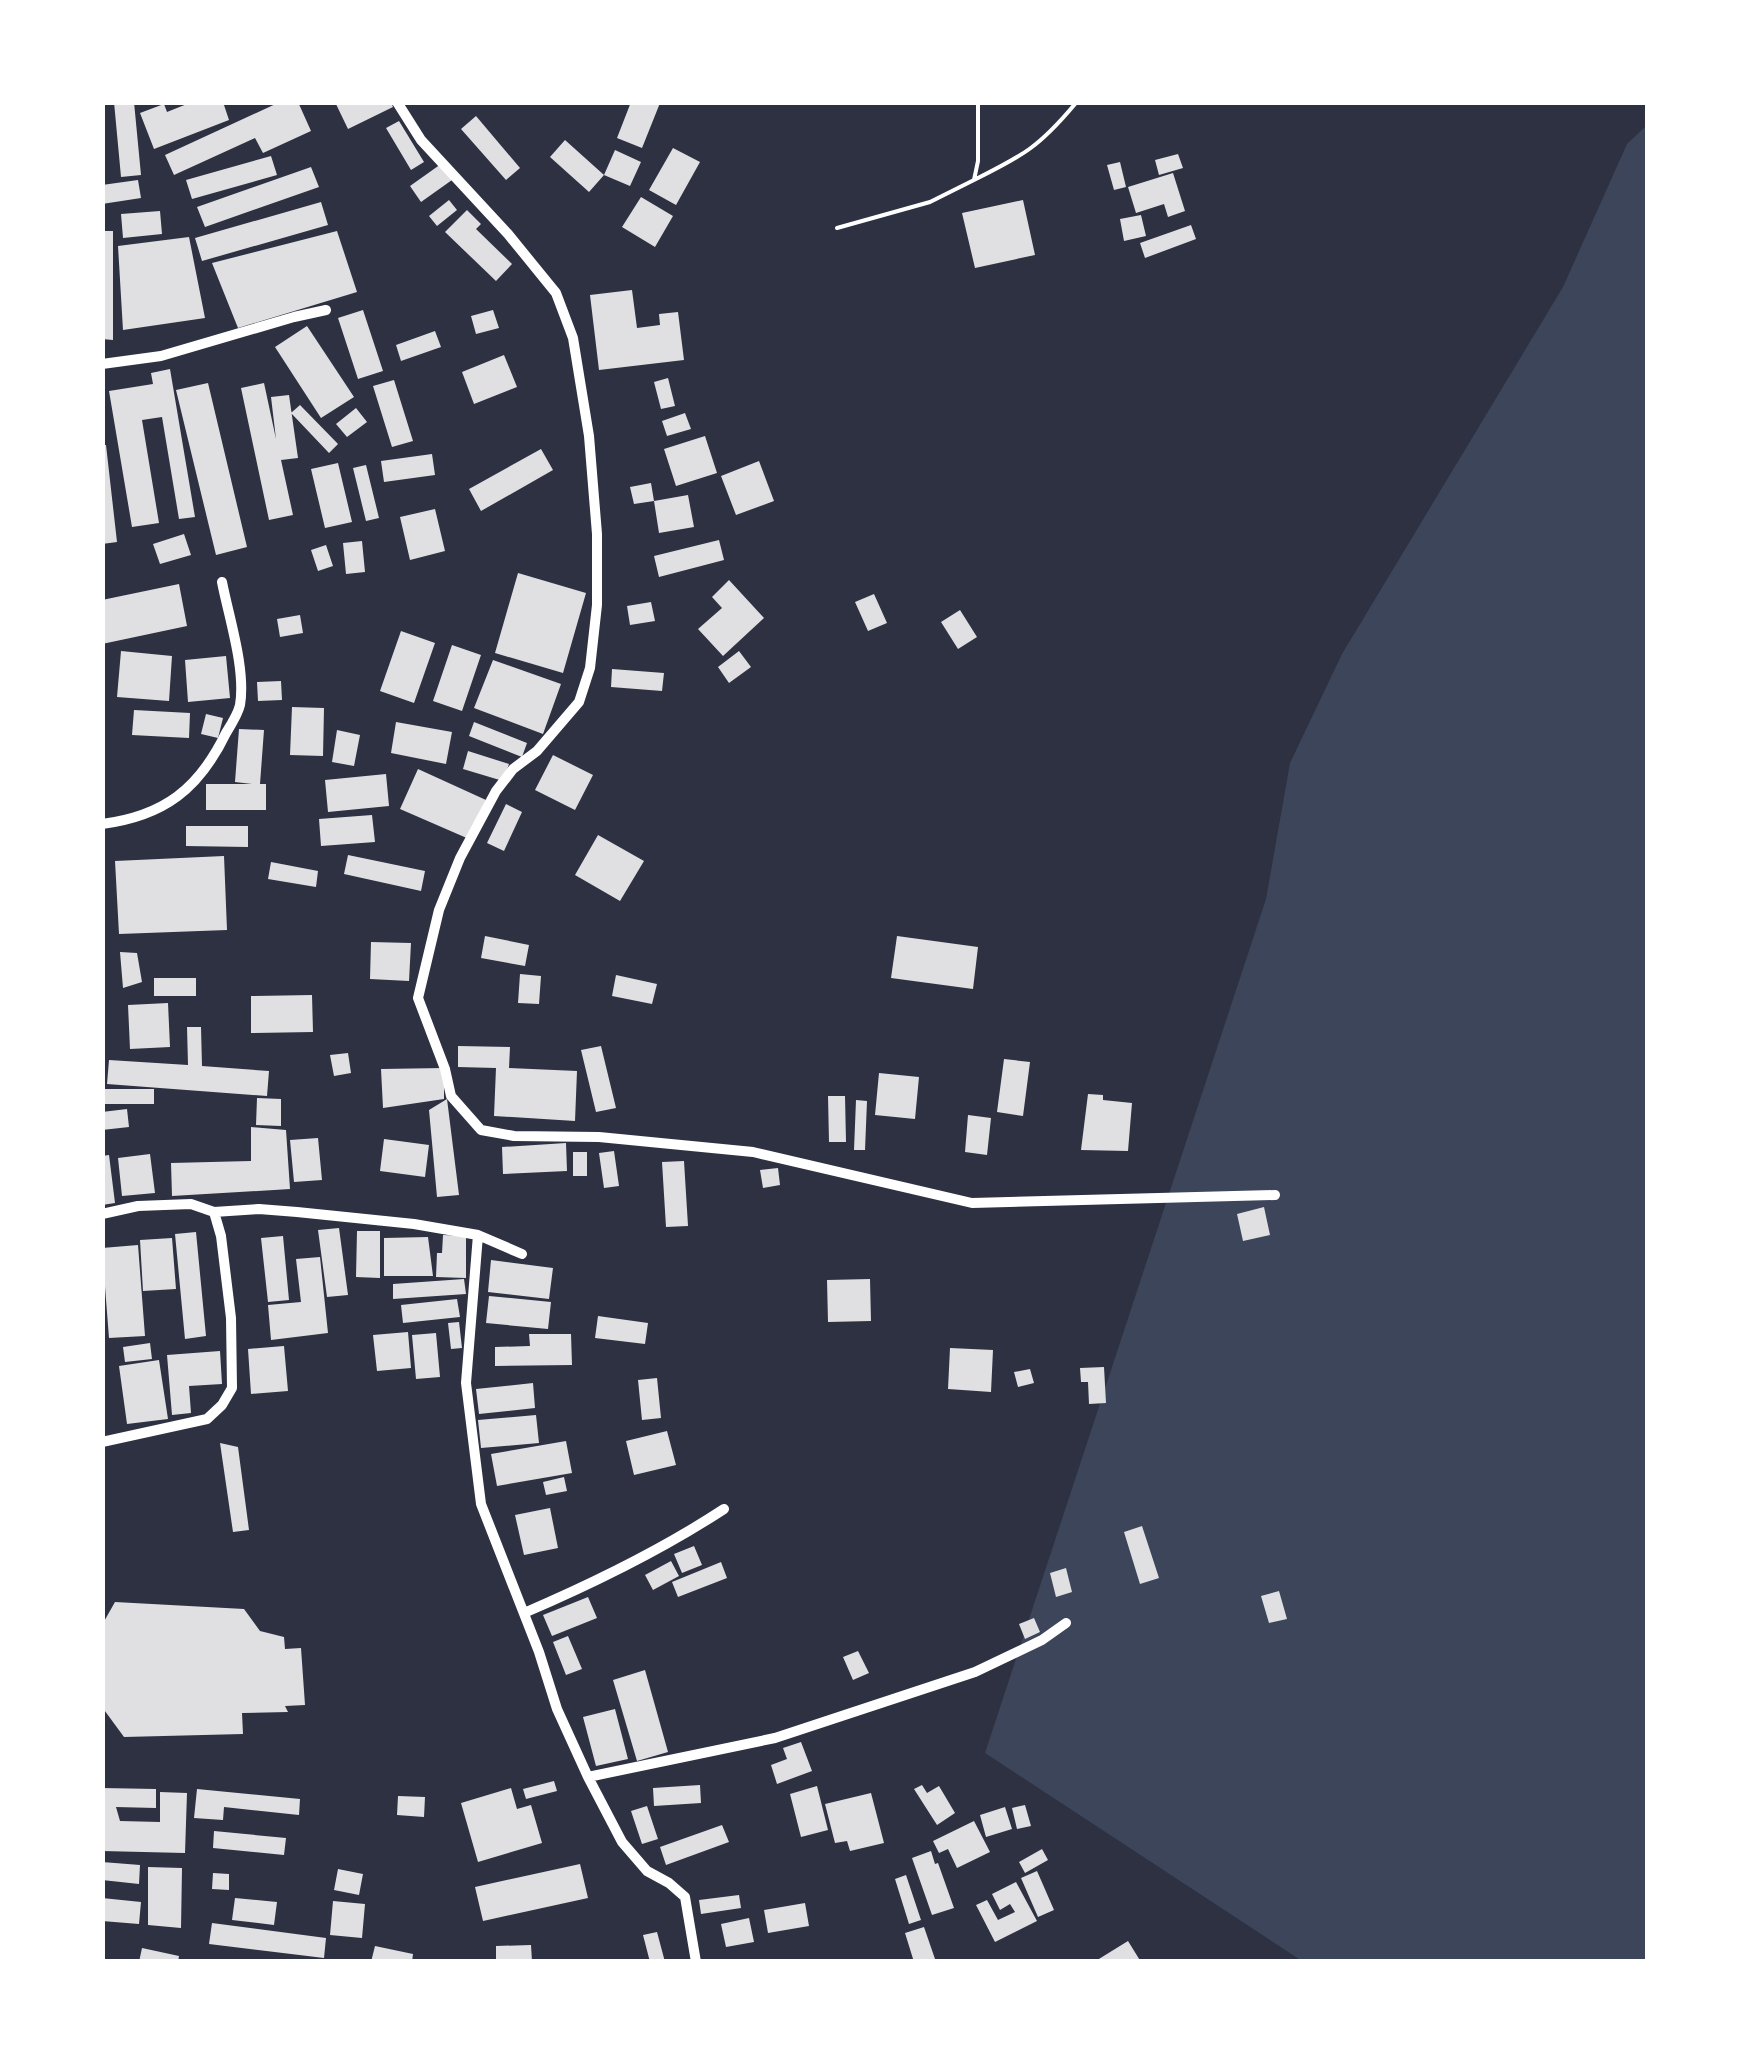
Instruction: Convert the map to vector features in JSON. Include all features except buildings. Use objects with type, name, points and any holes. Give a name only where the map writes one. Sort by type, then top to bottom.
[{"type":"street","points":[[396,102],[421,140],[508,234],[556,293],[573,338],[589,436],[597,534],[597,605],[590,668],[578,702],[537,751],[512,769],[496,791],[460,858],[439,910],[418,998],[452,1096],[481,1130],[514,1136],[599,1137],[753,1152],[972,1203],[1275,1196]]},
{"type":"street","points":[[102,364],[161,356],[326,310]]},
{"type":"street","points":[[102,824],[136,820],[166,807],[194,783],[216,756],[240,706],[238,656],[222,582]]},
{"type":"street","points":[[102,1214],[138,1206],[191,1204],[214,1212],[297,1212],[478,1235],[522,1254]]},
{"type":"street","points":[[102,1442],[207,1419],[232,1388],[231,1318],[221,1236],[214,1212]]},
{"type":"street","points":[[478,1235],[466,1383],[481,1504],[557,1709],[588,1778],[622,1842],[647,1871],[685,1898],[696,1962]]},
{"type":"street","points":[[524,1614],[609,1576],[724,1509]]},
{"type":"street","points":[[588,1778],[775,1738],[975,1672],[1042,1640],[1066,1623]]},
{"type":"path","points":[[974,180],[978,161],[978,102]]},
{"type":"path","points":[[837,228],[930,202],[1024,155],[1044,140],[1074,104]]},
{"type":"shaded area","points":[[1647,125],[1647,1961],[1302,1961],[985,1753],[1266,899],[1290,763],[1342,654],[1563,287],[1627,144]]}]
